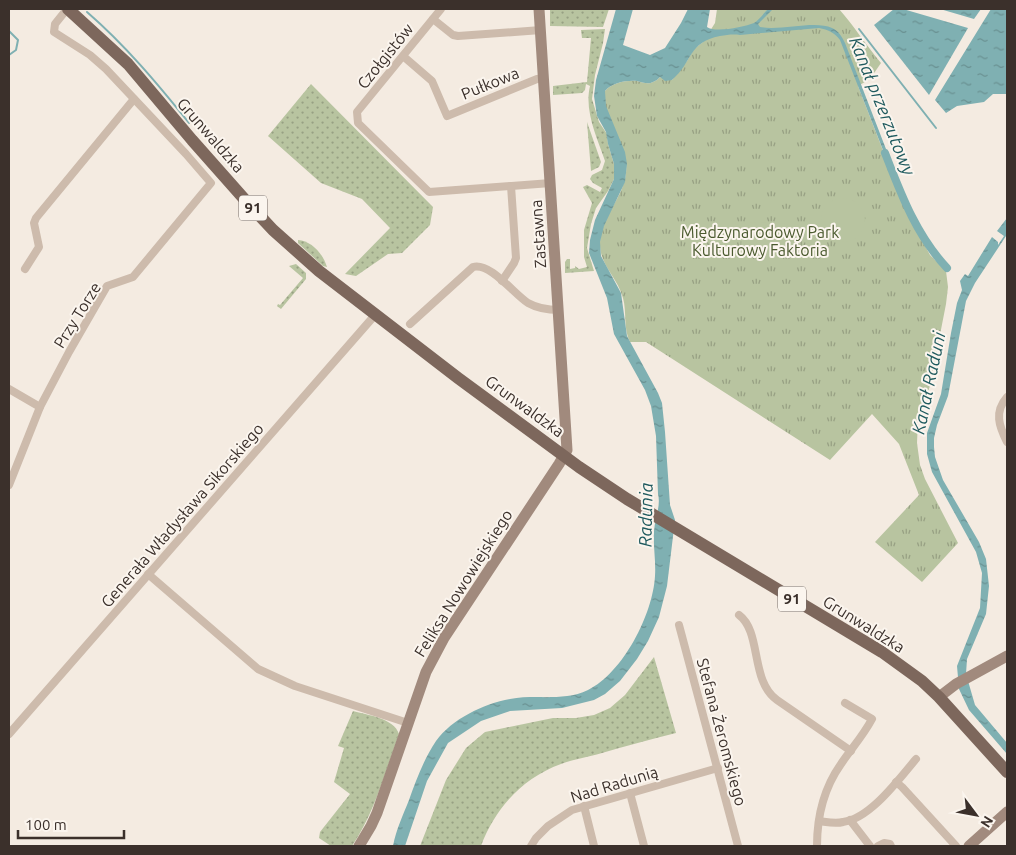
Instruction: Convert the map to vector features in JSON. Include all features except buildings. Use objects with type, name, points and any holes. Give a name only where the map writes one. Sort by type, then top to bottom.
[{"type":"main road","name":"Grunwaldzka","points":[[68,9],[128,64],[192,140],[273,230],[318,272],[565,456],[627,499],[882,652],[939,696],[1007,772]]},
{"type":"street","name":"Grunwaldzka","points":[[68,9],[55,24],[54,32],[90,55],[106,69],[211,183]]},
{"type":"street","name":"Czołgistów","points":[[441,9],[357,112],[358,123],[429,192],[511,186]]},
{"type":"street","name":"Zastawna","points":[[539,9],[560,310],[567,440],[565,456]]},
{"type":"street","points":[[433,18],[458,36],[541,30]]},
{"type":"street","name":"Pułkowa","points":[[402,56],[432,81],[447,116],[544,78]]},
{"type":"street","points":[[25,269],[39,247],[34,223],[36,218],[134,99]]},
{"type":"street","points":[[502,281],[516,258],[511,186],[551,182]]},
{"type":"street","name":"Przy Torze","points":[[9,485],[40,407],[107,286],[133,277],[211,183]]},
{"type":"street","points":[[410,324],[473,266],[477,265],[486,268],[528,303],[552,310],[560,310]]},
{"type":"street","name":"Generała Władysława Sikorskiego","points":[[9,734],[375,315]]},
{"type":"street","points":[[9,389],[40,407]]},
{"type":"street","points":[[1007,397],[1001,407],[998,420],[1007,442]]},
{"type":"street","name":"Feliksa Nowowiejskiego","points":[[358,846],[377,813],[426,672],[444,638],[565,456]]},
{"type":"street","points":[[148,574],[258,669],[295,686],[408,724]]},
{"type":"street","points":[[739,615],[748,624],[766,691],[851,751]]},
{"type":"street","name":"Stefana Żeromskiego","points":[[679,625],[738,846]]},
{"type":"street","points":[[939,696],[956,684],[1007,656]]},
{"type":"street","points":[[817,846],[819,821],[828,787],[872,719],[845,703]]},
{"type":"street","points":[[819,821],[834,823],[850,820],[880,800],[916,760]]},
{"type":"street","name":"Nad Radunią","points":[[531,846],[536,838],[559,817],[584,806],[718,768]]},
{"type":"street","points":[[896,782],[956,846]]},
{"type":"street","points":[[630,794],[644,846]]},
{"type":"street","points":[[584,806],[594,846]]},
{"type":"street","points":[[969,846],[1007,812]]},
{"type":"street","points":[[850,820],[870,846]]},
{"type":"street","points":[[878,846],[884,843],[891,846]]},
{"type":"green space","points":[[550,9],[609,9],[603,27],[550,26]]},
{"type":"green space","name":"Międzynarodowy Park Kulturowy Faktoria","points":[[717,9],[839,9],[881,63],[870,79],[858,86],[906,210],[930,255],[946,271],[948,287],[930,386],[918,419],[917,443],[920,465],[925,479],[958,543],[922,582],[875,542],[919,495],[899,444],[872,414],[830,460],[646,342],[630,342],[628,337],[623,298],[620,289],[603,260],[600,244],[604,225],[621,191],[626,173],[624,154],[606,109],[605,91],[615,84],[629,81],[649,83],[660,77],[672,80],[694,49],[703,42],[715,23]]},
{"type":"green space","points":[[605,29],[592,99],[599,122],[607,134],[614,164],[614,179],[596,208],[591,224],[587,248],[594,271],[565,273],[565,262],[567,259],[570,259],[570,269],[575,268],[575,266],[579,269],[587,267],[584,257],[584,230],[592,203],[583,187],[587,185],[600,192],[602,188],[590,179],[592,175],[602,170],[605,161],[590,114],[590,86],[586,84],[585,90],[582,93],[553,95],[553,86],[587,82],[591,38],[582,38],[581,30]]},
{"type":"green space","points":[[311,84],[433,207],[430,225],[402,253],[388,254],[356,276],[345,274],[390,228],[362,199],[321,183],[268,136]]},
{"type":"green space","points":[[587,122],[601,162],[599,167],[591,171]]},
{"type":"green space","points":[[843,198],[855,202],[861,208],[865,220],[861,232],[855,238],[843,242],[831,238],[825,232],[821,220],[825,208],[831,202]]},
{"type":"green space","points":[[742,222],[788,224],[787,251],[741,250]]},
{"type":"green space","points":[[298,240],[308,243],[316,249],[323,257],[327,267],[323,266],[298,243]]},
{"type":"green space","points":[[296,264],[306,273],[306,279],[281,309],[277,306],[278,304],[280,305],[303,278],[289,266]]},
{"type":"green space","points":[[654,657],[676,733],[571,761],[547,770],[522,786],[502,807],[481,846],[420,846],[446,780],[466,748],[485,732],[553,718],[576,718],[594,715],[610,708],[625,695]]},
{"type":"green space","points":[[353,711],[392,724],[399,734],[379,792],[360,833],[352,846],[331,846],[319,838],[320,832],[350,794],[334,782],[344,748],[338,746]]},
{"type":"water","points":[[616,9],[633,9],[623,45],[650,55],[665,48],[688,9],[710,9],[707,27],[711,29],[737,28],[754,23],[768,9],[773,9],[758,24],[760,27],[778,28],[817,25],[834,29],[840,34],[845,43],[891,162],[888,163],[840,40],[833,33],[819,28],[720,36],[702,43],[696,48],[672,80],[665,81],[660,77],[649,83],[629,81],[615,84],[605,91],[606,106],[625,152],[627,164],[625,182],[604,226],[600,242],[601,256],[621,293],[627,336],[662,403],[670,505],[675,520],[667,586],[659,617],[637,659],[620,681],[605,694],[594,700],[562,708],[510,711],[481,721],[448,743],[427,781],[405,846],[393,846],[421,770],[436,741],[443,733],[459,719],[500,701],[520,698],[569,696],[588,690],[601,682],[624,656],[634,641],[649,607],[655,576],[654,531],[659,503],[656,436],[651,406],[645,390],[614,334],[607,298],[589,253],[595,220],[614,179],[614,164],[606,132],[597,116],[594,96],[596,80]]},
{"type":"water","points":[[894,9],[903,9],[968,28],[929,95],[874,25]]},
{"type":"water","points":[[940,9],[981,9],[974,19]]},
{"type":"water","points":[[991,9],[1007,9],[1007,94],[993,94],[984,102],[957,106],[946,113],[935,100]]},
{"type":"water","points":[[1007,218],[1007,237],[975,283],[966,301],[948,396],[937,425],[934,447],[935,457],[943,480],[979,542],[986,559],[989,586],[986,614],[967,659],[966,674],[975,705],[1007,743],[1007,754],[969,710],[959,689],[957,666],[980,608],[982,573],[976,552],[932,472],[927,454],[927,433],[941,394],[957,303],[962,290],[960,281],[965,274],[968,276],[992,237],[998,242],[998,245],[1004,236],[997,231]]},
{"type":"waterway","points":[[87,12],[140,65],[189,123]]},
{"type":"waterway","points":[[9,14],[9,25]]},
{"type":"waterway","points":[[859,29],[936,128]]},
{"type":"waterway","points":[[9,31],[18,40],[16,50],[9,55]]},
{"type":"waterway","name":"Kanał przerzutowy","points":[[885,153],[910,214],[926,242],[947,268]]},
{"type":"water label","name":"Kanał Raduni","points":[[929,383]]},
{"type":"water label","name":"Radunia","points":[[646,515]]}]
